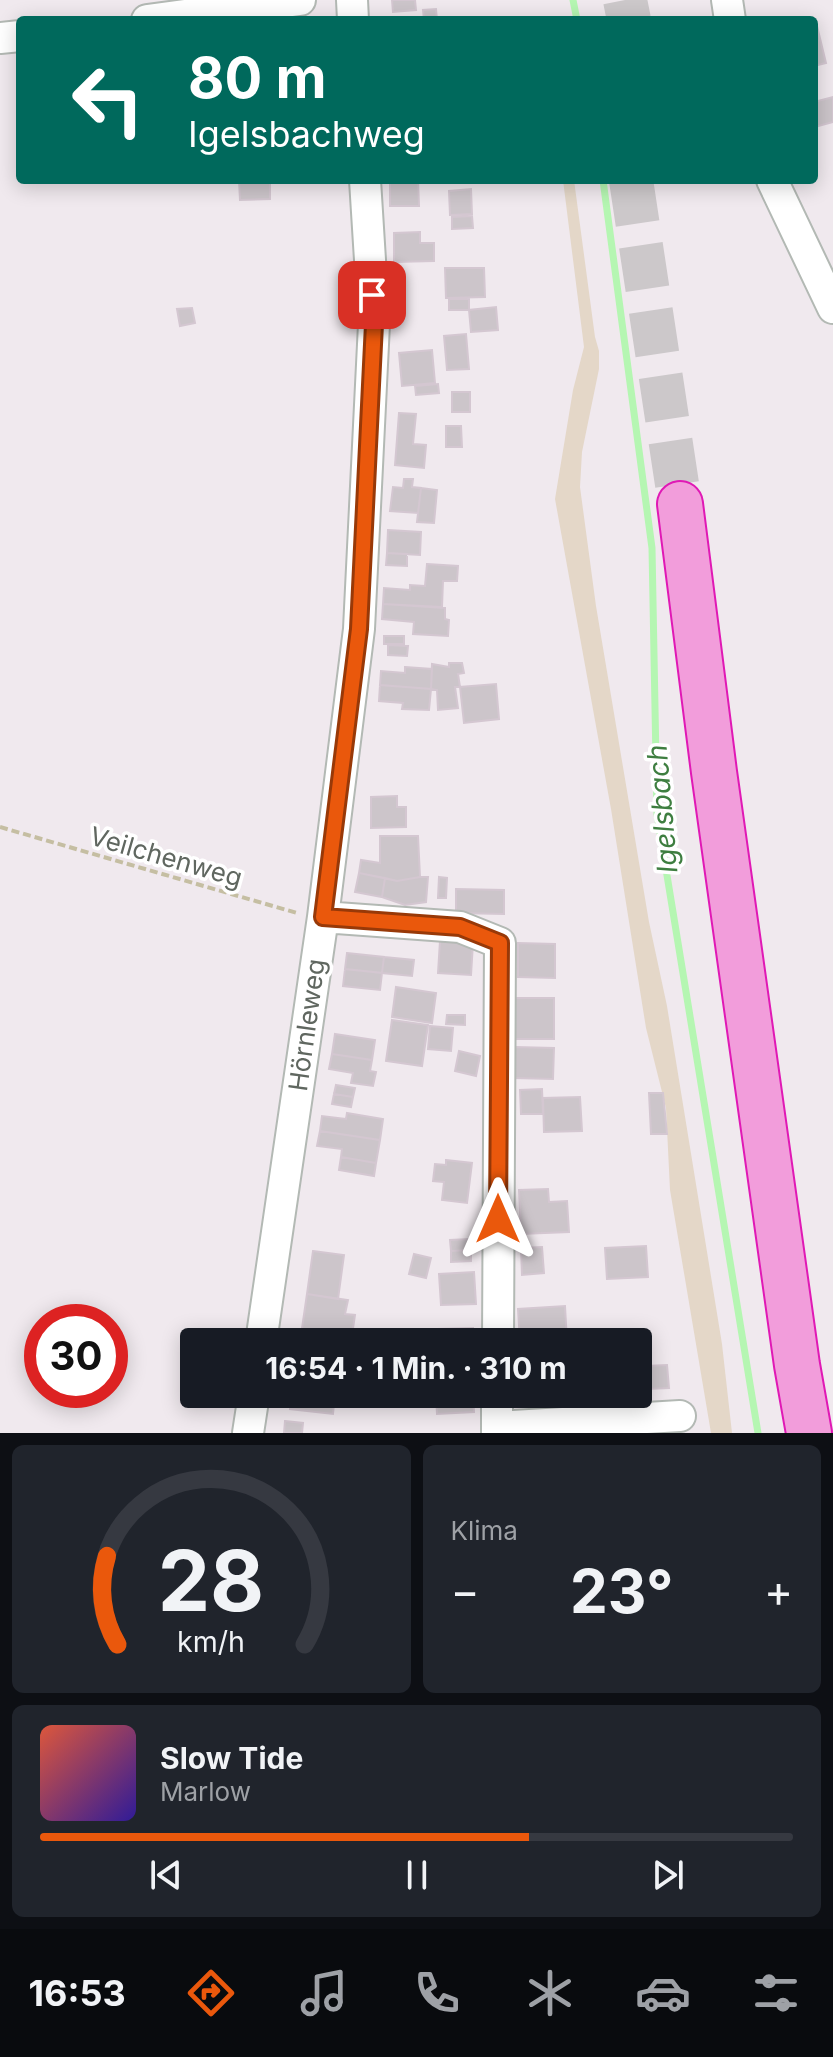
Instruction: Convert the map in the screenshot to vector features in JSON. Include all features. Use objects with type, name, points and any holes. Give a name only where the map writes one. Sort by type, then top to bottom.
[{"type":"highway","points":[[809,1433],[714,772],[692,502],[778,1025],[833,1427]]},
{"type":"street","points":[[178,16],[300,0]]},
{"type":"street","name":"Hörnleweg","points":[[263,1328],[323,917],[359,629],[374,324],[365,184]]},
{"type":"street","points":[[774,184],[833,308]]},
{"type":"street","points":[[323,917],[460,927],[500,943],[498,1328]]},
{"type":"street","points":[[248,1433],[252,1408]]},
{"type":"street","points":[[497,1408],[497,1430],[680,1416]]},
{"type":"path","name":"Veilchenweg","points":[[0,827],[277,908],[323,917]]},
{"type":"shaded area","points":[[564,184],[575,184],[599,351],[599,369],[582,452],[580,487],[596,606],[649,922],[667,1006],[722,1344],[732,1433],[711,1433],[670,1190],[666,1108],[646,1028],[611,809],[555,499],[573,390],[584,347]]},
{"type":"building","points":[[392,0],[415,0],[416,10],[393,12]]},
{"type":"building","points":[[436,9],[437,16],[424,16],[423,10]]},
{"type":"building","points":[[818,30],[826,63],[818,65]]},
{"type":"building","points":[[833,97],[833,122],[818,126],[818,101]]},
{"type":"building","points":[[239,184],[270,184],[270,199],[240,200]]},
{"type":"building","points":[[390,184],[418,184],[419,206],[390,206]]},
{"type":"building","points":[[471,189],[472,214],[450,215],[449,191]]},
{"type":"building","points":[[472,216],[473,228],[452,229],[452,217]]},
{"type":"building","points":[[420,232],[420,243],[434,243],[434,261],[394,262],[394,233]]},
{"type":"building","points":[[445,268],[484,268],[485,297],[446,298]]},
{"type":"building","points":[[449,299],[469,299],[469,310],[449,310]]},
{"type":"building","points":[[496,307],[498,330],[471,332],[469,310]]},
{"type":"building","points":[[192,308],[195,323],[180,326],[177,309]]},
{"type":"building","points":[[466,334],[469,369],[447,370],[444,336]]},
{"type":"building","points":[[432,350],[435,383],[402,386],[399,353]]},
{"type":"building","points":[[438,384],[439,393],[416,395],[415,386]]},
{"type":"building","points":[[452,392],[470,392],[470,412],[452,412]]},
{"type":"building","points":[[399,413],[416,414],[413,444],[426,445],[424,468],[395,465]]},
{"type":"building","points":[[446,426],[461,426],[462,447],[446,447]]},
{"type":"building","points":[[404,479],[413,479],[412,487],[421,488],[418,513],[390,511],[393,487],[403,488]]},
{"type":"building","points":[[421,488],[437,490],[434,523],[417,522]]},
{"type":"building","points":[[388,530],[421,532],[420,555],[387,553]]},
{"type":"building","points":[[387,553],[407,554],[407,566],[386,565]]},
{"type":"building","points":[[427,564],[458,566],[457,581],[443,581],[442,607],[383,604],[384,588],[410,590],[410,585],[425,586]]},
{"type":"building","points":[[383,604],[445,608],[445,619],[449,620],[448,636],[413,634],[414,622],[382,619]]},
{"type":"building","points":[[384,636],[404,636],[404,644],[384,644]]},
{"type":"building","points":[[388,645],[408,646],[407,656],[388,655]]},
{"type":"building","points":[[449,663],[462,663],[464,673],[458,674],[460,687],[455,687],[458,708],[438,710],[437,690],[431,689],[432,664],[449,667]]},
{"type":"building","points":[[405,667],[432,669],[431,689],[380,685],[381,671],[405,673]]},
{"type":"building","points":[[496,684],[499,719],[464,723],[460,687]]},
{"type":"building","points":[[380,685],[431,689],[429,710],[402,709],[403,703],[379,701]]},
{"type":"building","points":[[397,796],[397,807],[406,807],[406,827],[371,828],[371,797]]},
{"type":"building","points":[[380,836],[418,836],[420,877],[397,881],[359,873],[361,860],[380,863]]},
{"type":"building","points":[[359,873],[385,878],[382,897],[355,892]]},
{"type":"building","points":[[428,877],[426,902],[405,905],[382,897],[385,878],[397,881]]},
{"type":"building","points":[[439,877],[447,878],[446,898],[438,898]]},
{"type":"building","points":[[456,889],[504,890],[504,914],[456,913]]},
{"type":"building","points":[[440,941],[473,943],[471,975],[438,973]]},
{"type":"building","points":[[518,943],[555,944],[555,978],[518,977]]},
{"type":"building","points":[[347,953],[384,957],[382,973],[345,969]]},
{"type":"building","points":[[384,957],[414,960],[412,976],[382,973]]},
{"type":"building","points":[[345,969],[382,973],[380,990],[343,986]]},
{"type":"building","points":[[396,987],[436,993],[432,1023],[392,1017]]},
{"type":"building","points":[[515,998],[554,998],[554,1039],[515,1039]]},
{"type":"building","points":[[447,1015],[465,1015],[465,1025],[446,1024]]},
{"type":"building","points":[[392,1020],[428,1025],[422,1066],[386,1061]]},
{"type":"building","points":[[430,1026],[453,1028],[451,1051],[428,1049]]},
{"type":"building","points":[[335,1034],[375,1040],[372,1060],[332,1054]]},
{"type":"building","points":[[515,1047],[554,1048],[553,1079],[514,1078]]},
{"type":"building","points":[[459,1051],[480,1056],[476,1076],[455,1071]]},
{"type":"building","points":[[332,1054],[372,1060],[370,1071],[376,1072],[373,1086],[351,1083],[353,1073],[329,1069]]},
{"type":"building","points":[[336,1085],[355,1088],[353,1097],[334,1094]]},
{"type":"building","points":[[542,1089],[543,1114],[521,1114],[520,1090]]},
{"type":"building","points":[[649,1093],[663,1093],[667,1134],[651,1134]]},
{"type":"building","points":[[334,1094],[353,1097],[351,1107],[332,1104]]},
{"type":"building","points":[[580,1097],[582,1131],[544,1132],[543,1098]]},
{"type":"building","points":[[347,1113],[383,1119],[380,1140],[320,1131],[322,1116],[346,1119]]},
{"type":"building","points":[[320,1131],[380,1140],[376,1163],[341,1157],[342,1149],[317,1146]]},
{"type":"building","points":[[341,1157],[376,1163],[374,1176],[339,1170]]},
{"type":"building","points":[[446,1160],[472,1163],[467,1203],[442,1200],[444,1182],[433,1181],[435,1164],[446,1165]]},
{"type":"building","points":[[548,1189],[549,1202],[567,1201],[569,1232],[521,1234],[519,1190]]},
{"type":"building","points":[[470,1239],[471,1250],[451,1251],[450,1240]]},
{"type":"building","points":[[646,1246],[648,1277],[607,1279],[605,1248]]},
{"type":"building","points":[[542,1247],[544,1273],[522,1275],[521,1248]]},
{"type":"building","points":[[471,1250],[471,1261],[451,1262],[451,1251]]},
{"type":"building","points":[[313,1251],[344,1255],[338,1299],[307,1294]]},
{"type":"building","points":[[414,1254],[431,1258],[426,1278],[409,1274]]},
{"type":"building","points":[[474,1272],[476,1304],[441,1305],[439,1274]]},
{"type":"building","points":[[307,1294],[348,1300],[345,1314],[355,1315],[353,1328],[302,1328]]},
{"type":"building","points":[[565,1306],[566,1328],[519,1328],[518,1309]]},
{"type":"building","points":[[667,1365],[669,1388],[652,1389],[652,1366]]},
{"type":"building","points":[[290,1408],[334,1408],[333,1414]]},
{"type":"building","points":[[437,1408],[474,1408],[474,1412],[437,1414]]},
{"type":"building","points":[[285,1421],[303,1423],[302,1433],[284,1433]]},
{"type":"waterway","name":"Igelsbach","points":[[573,0],[576,16]]},
{"type":"waterway","name":"Igelsbach","points":[[604,184],[652,548],[657,814],[758,1433]]},
{"type":"tunnel","points":[[625,0],[628,16]]},
{"type":"tunnel","points":[[632,184],[680,504]]},
{"type":"route","points":[[372,295],[374,324],[359,629],[323,917],[460,927],[500,943],[498,1219]]}]
